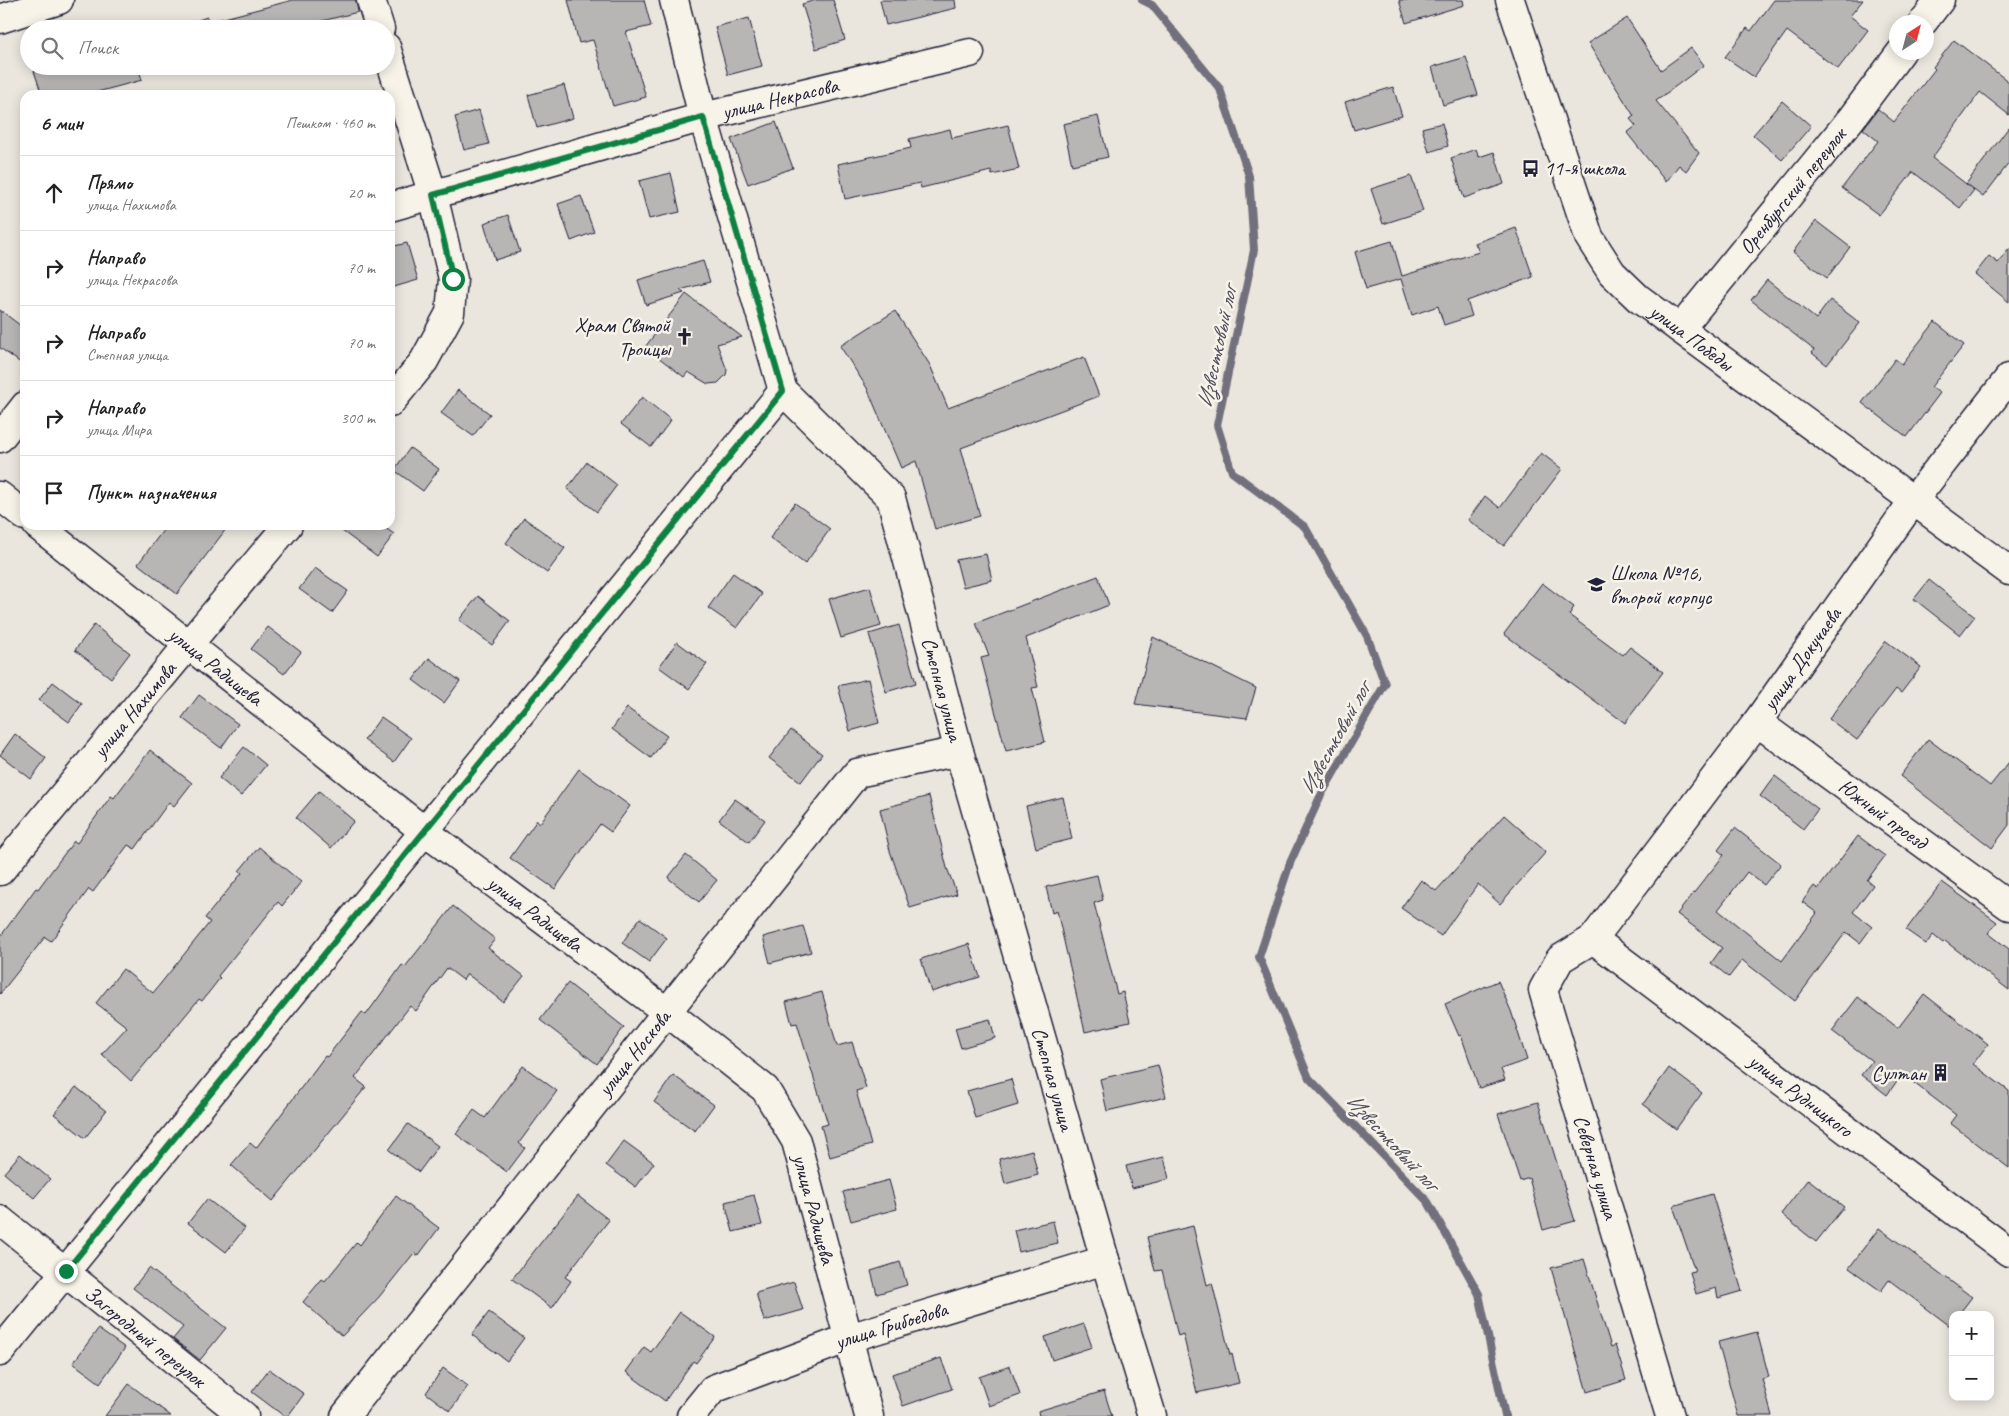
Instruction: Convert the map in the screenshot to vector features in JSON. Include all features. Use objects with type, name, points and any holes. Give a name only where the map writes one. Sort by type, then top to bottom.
[{"type":"street","points":[[0,19],[59,0]]},
{"type":"street","points":[[371,0],[377,20]]},
{"type":"street","name":"Степная улица","points":[[674,0],[703,117],[783,391],[891,498],[959,751],[1105,1260],[1152,1416]]},
{"type":"street","name":"улица Победы","points":[[1510,0],[1589,237],[1612,273],[1638,298],[2009,572]]},
{"type":"street","points":[[1928,15],[1940,0]]},
{"type":"street","name":"улица Некрасова","points":[[395,206],[703,117],[970,53]]},
{"type":"street","name":"Оренбургский переулок","points":[[1680,329],[1851,119],[1895,60]]},
{"type":"street","points":[[395,75],[433,195],[453,279],[450,313],[424,362],[395,396]]},
{"type":"street","name":"улица Докучаева","points":[[1593,939],[1758,722],[1914,501],[2009,378]]},
{"type":"street","points":[[0,1352],[783,391]]},
{"type":"street","points":[[0,438],[20,412]]},
{"type":"street","points":[[0,496],[20,512]]},
{"type":"street","name":"улица Радищева","points":[[43,530],[424,831],[667,1012],[765,1089],[796,1141],[850,1338],[869,1416]]},
{"type":"street","name":"улица Нахимова","points":[[0,871],[284,530]]},
{"type":"street","name":"Южный проезд","points":[[1758,722],[2009,906]]},
{"type":"street","name":"улица Носкова","points":[[345,1416],[857,773],[959,751]]},
{"type":"street","name":"улица Рудницкого","points":[[1593,939],[2009,1252]]},
{"type":"street","name":"Северная улица","points":[[1593,939],[1560,959],[1543,990],[1670,1416]]},
{"type":"street","name":"Загородный переулок","points":[[0,1220],[66,1271],[244,1416]]},
{"type":"street","name":"улица Грибоедова","points":[[691,1416],[712,1389],[850,1338],[1105,1260]]},
{"type":"building","points":[[293,0],[356,0],[358,12],[326,20],[217,20]]},
{"type":"building","points":[[568,0],[644,0],[651,26],[626,32],[646,97],[613,106],[593,40],[579,43]]},
{"type":"building","points":[[816,0],[833,0],[845,40],[816,49],[802,4]]},
{"type":"building","points":[[880,0],[955,0],[956,8],[886,25]]},
{"type":"building","points":[[1399,0],[1463,0],[1464,5],[1406,23]]},
{"type":"building","points":[[1774,0],[1863,0],[1850,16],[1868,30],[1838,69],[1787,31],[1754,77],[1725,57],[1747,28],[1751,31]]},
{"type":"building","points":[[749,18],[762,66],[728,75],[715,27]]},
{"type":"building","points":[[1627,18],[1661,70],[1691,48],[1704,65],[1656,101],[1699,153],[1686,171],[1679,165],[1666,182],[1627,133],[1636,126],[1630,119],[1634,116],[1588,43]]},
{"type":"building","points":[[1954,40],[2009,82],[2009,115],[1980,92],[1932,158],[1974,190],[1960,208],[1913,172],[1879,215],[1842,188],[1878,141],[1863,129],[1878,109],[1894,122],[1935,69],[1933,67]]},
{"type":"building","points":[[1466,57],[1478,95],[1443,105],[1432,67]]},
{"type":"building","points":[[35,75],[141,75],[142,80],[105,90],[40,90]]},
{"type":"building","points":[[564,85],[573,118],[537,128],[528,95]]},
{"type":"building","points":[[1393,87],[1402,116],[1354,130],[1345,102]]},
{"type":"building","points":[[1782,101],[1811,126],[1782,160],[1753,135]]},
{"type":"building","points":[[479,110],[489,144],[464,150],[455,117]]},
{"type":"building","points":[[1098,116],[1108,157],[1072,165],[1063,124]]},
{"type":"building","points":[[776,122],[793,168],[748,184],[731,139]]},
{"type":"building","points":[[1442,123],[1448,146],[1429,152],[1422,128]]},
{"type":"building","points":[[1008,125],[1019,169],[992,175],[991,171],[921,188],[920,183],[845,199],[838,164],[911,148],[909,139],[950,129],[952,138]]},
{"type":"building","points":[[2009,127],[2009,163],[1983,197],[1966,184]]},
{"type":"building","points":[[1476,149],[1479,157],[1494,152],[1504,184],[1464,198],[1451,158]]},
{"type":"building","points":[[671,173],[680,212],[649,219],[639,181]]},
{"type":"building","points":[[1411,176],[1423,211],[1383,224],[1371,189]]},
{"type":"building","points":[[581,196],[594,232],[571,241],[558,204]]},
{"type":"building","points":[[508,215],[520,252],[495,260],[484,223]]},
{"type":"building","points":[[1816,221],[1850,247],[1827,278],[1793,252]]},
{"type":"building","points":[[1516,228],[1533,277],[1467,301],[1472,316],[1444,325],[1438,306],[1412,315],[1401,279],[1366,289],[1355,252],[1392,241],[1402,276],[1479,252],[1475,243]]},
{"type":"building","points":[[407,243],[418,280],[395,287],[395,246]]},
{"type":"building","points":[[2009,249],[2009,302],[1975,274],[1989,256],[1998,263]]},
{"type":"building","points":[[703,261],[710,282],[680,290],[684,293],[646,305],[638,280]]},
{"type":"building","points":[[1767,280],[1816,319],[1830,300],[1860,323],[1827,365],[1812,353],[1814,350],[1751,300]]},
{"type":"building","name":"Храм Святой Троицы","points":[[686,294],[742,337],[717,344],[727,370],[726,375],[718,383],[708,384],[688,372],[684,377],[645,347]]},
{"type":"building","points":[[0,310],[20,325],[20,362],[0,348]]},
{"type":"building","points":[[895,311],[930,365],[948,408],[1084,357],[1099,396],[961,448],[980,516],[935,529],[916,461],[901,468],[867,388],[840,346]]},
{"type":"building","points":[[1935,322],[1964,345],[1931,387],[1940,393],[1907,437],[1862,403],[1895,359],[1902,364]]},
{"type":"building","points":[[458,390],[490,414],[473,436],[441,413]]},
{"type":"building","points":[[642,397],[671,420],[651,447],[621,424]]},
{"type":"building","points":[[410,448],[439,469],[423,491],[395,471]]},
{"type":"building","points":[[1541,453],[1562,469],[1504,546],[1468,520],[1485,496],[1500,508]]},
{"type":"building","points":[[587,462],[617,485],[597,512],[567,489]]},
{"type":"building","points":[[795,503],[830,529],[805,564],[770,538]]},
{"type":"building","points":[[524,518],[565,548],[547,573],[506,543]]},
{"type":"building","points":[[163,530],[225,530],[177,594],[138,564]]},
{"type":"building","points":[[341,530],[388,530],[394,534],[377,557]]},
{"type":"building","points":[[986,554],[992,580],[963,587],[956,560]]},
{"type":"building","points":[[315,568],[348,591],[332,613],[299,589]]},
{"type":"building","points":[[733,573],[762,594],[737,628],[708,608]]},
{"type":"building","points":[[1098,576],[1109,605],[1026,638],[1038,687],[1032,688],[1045,742],[1006,751],[981,658],[989,656],[976,623]]},
{"type":"building","points":[[1929,580],[1975,616],[1960,635],[1914,599]]},
{"type":"building","points":[[1542,583],[1574,607],[1569,615],[1623,655],[1630,647],[1663,672],[1625,723],[1504,634]]},
{"type":"building","points":[[870,587],[881,626],[841,638],[829,599]]},
{"type":"building","points":[[478,596],[510,621],[492,645],[459,620]]},
{"type":"building","points":[[94,625],[130,653],[111,678],[75,650]]},
{"type":"building","points":[[899,625],[916,683],[886,692],[869,634]]},
{"type":"building","points":[[268,627],[301,652],[284,674],[251,649]]},
{"type":"building","points":[[1153,637],[1256,688],[1247,718],[1135,704]]},
{"type":"building","points":[[1886,641],[1921,667],[1901,693],[1896,689],[1857,740],[1829,719]]},
{"type":"building","points":[[677,642],[707,664],[689,689],[659,667]]},
{"type":"building","points":[[429,658],[460,681],[444,703],[413,680]]},
{"type":"building","points":[[868,679],[879,723],[850,731],[838,686]]},
{"type":"building","points":[[53,682],[82,704],[69,722],[39,700]]},
{"type":"building","points":[[199,695],[238,724],[221,748],[182,718]]},
{"type":"building","points":[[627,708],[667,736],[651,758],[612,729]]},
{"type":"building","points":[[381,717],[411,738],[394,762],[364,740]]},
{"type":"building","points":[[791,730],[822,754],[801,782],[769,758]]},
{"type":"building","points":[[15,734],[46,758],[31,779],[0,755]]},
{"type":"building","points":[[1928,739],[1990,786],[2009,762],[2009,825],[1992,848],[1900,776]]},
{"type":"building","points":[[244,747],[266,765],[241,796],[219,778]]},
{"type":"building","points":[[150,750],[192,783],[174,806],[169,802],[135,849],[128,845],[93,892],[89,889],[51,941],[45,937],[0,994],[0,937],[36,888],[38,889],[74,841],[77,843],[111,796],[114,798]]},
{"type":"building","points":[[579,769],[630,806],[611,832],[600,824],[555,889],[510,858],[537,820],[540,823]]},
{"type":"building","points":[[1775,776],[1818,809],[1803,829],[1760,796]]},
{"type":"building","points":[[319,791],[354,821],[331,848],[296,818]]},
{"type":"building","points":[[929,796],[947,868],[957,894],[910,908],[890,851],[880,809]]},
{"type":"building","points":[[1063,797],[1072,839],[1036,848],[1026,806]]},
{"type":"building","points":[[735,799],[765,820],[749,842],[719,820]]},
{"type":"building","points":[[1504,815],[1546,852],[1500,904],[1478,884],[1441,936],[1401,908],[1421,880],[1436,891]]},
{"type":"building","points":[[1735,828],[1781,864],[1764,885],[1747,872],[1718,910],[1782,961],[1817,913],[1802,902],[1814,886],[1818,889],[1858,836],[1885,856],[1867,880],[1873,885],[1853,912],[1872,927],[1860,943],[1846,932],[1795,1001],[1742,960],[1729,977],[1711,963],[1722,948],[1677,914],[1724,855],[1718,850]]},
{"type":"building","points":[[259,847],[301,882],[282,906],[278,902],[218,976],[220,978],[202,1001],[199,999],[131,1081],[102,1054],[127,1027],[96,1003],[123,969],[153,993],[210,922],[205,918],[242,873],[239,871]]},
{"type":"building","points":[[686,855],[717,880],[699,902],[668,878]]},
{"type":"building","points":[[1097,875],[1103,900],[1094,903],[1117,994],[1123,992],[1130,1022],[1085,1032],[1057,911],[1052,913],[1046,887]]},
{"type":"building","points":[[1942,882],[1997,922],[1988,933],[2009,949],[2009,990],[1945,941],[1943,943],[1933,935],[1926,944],[1906,930]]},
{"type":"building","points":[[453,906],[495,939],[488,948],[524,976],[503,1002],[467,974],[463,980],[447,968],[416,1011],[410,1006],[355,1078],[366,1087],[273,1201],[231,1165],[250,1143],[256,1148],[325,1056],[327,1057],[362,1012],[366,1015],[402,965],[405,967]]},
{"type":"building","points":[[640,918],[667,938],[649,962],[622,943]]},
{"type":"building","points":[[803,926],[811,952],[770,963],[763,937]]},
{"type":"building","points":[[969,944],[980,977],[931,992],[921,959]]},
{"type":"building","points":[[1498,981],[1511,1011],[1527,1060],[1501,1069],[1505,1080],[1479,1088],[1461,1035],[1459,1036],[1445,1004]]},
{"type":"building","points":[[568,983],[624,1027],[597,1064],[540,1020]]},
{"type":"building","points":[[822,992],[837,1046],[852,1042],[866,1088],[856,1091],[871,1145],[830,1157],[821,1126],[828,1124],[797,1023],[792,1024],[786,1002]]},
{"type":"building","points":[[1924,994],[1988,1044],[1973,1064],[2009,1091],[2009,1168],[1950,1123],[1956,1115],[1902,1074],[1887,1095],[1861,1075],[1872,1061],[1832,1031],[1858,997],[1898,1028]]},
{"type":"building","points":[[990,1019],[995,1038],[961,1048],[955,1028]]},
{"type":"building","points":[[1158,1065],[1166,1097],[1107,1111],[1100,1079]]},
{"type":"building","points":[[523,1066],[557,1091],[519,1143],[525,1148],[507,1172],[456,1134],[474,1110],[485,1118]]},
{"type":"building","points":[[1669,1068],[1702,1093],[1676,1129],[1643,1104]]},
{"type":"building","points":[[673,1075],[714,1105],[695,1131],[654,1102]]},
{"type":"building","points":[[1011,1079],[1018,1105],[975,1118],[967,1091]]},
{"type":"building","points":[[76,1087],[106,1111],[85,1138],[54,1114]]},
{"type":"building","points":[[1538,1102],[1575,1221],[1543,1230],[1529,1178],[1520,1181],[1498,1114]]},
{"type":"building","points":[[408,1124],[438,1146],[419,1172],[389,1150]]},
{"type":"building","points":[[624,1141],[654,1163],[636,1187],[606,1165]]},
{"type":"building","points":[[1032,1150],[1038,1175],[1005,1184],[999,1159]]},
{"type":"building","points":[[20,1154],[50,1179],[34,1198],[4,1173]]},
{"type":"building","points":[[1164,1157],[1169,1179],[1132,1188],[1126,1166]]},
{"type":"building","points":[[1808,1179],[1844,1207],[1816,1242],[1781,1214]]},
{"type":"building","points":[[889,1180],[897,1209],[851,1221],[843,1192]]},
{"type":"building","points":[[1712,1194],[1742,1291],[1718,1298],[1716,1288],[1696,1294],[1690,1272],[1695,1271],[1673,1206]]},
{"type":"building","points":[[754,1195],[762,1225],[733,1232],[725,1202]]},
{"type":"building","points":[[396,1196],[439,1228],[418,1256],[414,1253],[379,1297],[342,1336],[303,1302],[322,1279],[325,1281],[357,1242],[360,1245]]},
{"type":"building","points":[[578,1196],[609,1220],[565,1277],[571,1281],[552,1308],[512,1279]]},
{"type":"building","points":[[207,1199],[245,1228],[226,1252],[188,1223]]},
{"type":"building","points":[[1053,1221],[1058,1243],[1019,1252],[1014,1230]]},
{"type":"building","points":[[1193,1226],[1207,1285],[1212,1283],[1239,1383],[1197,1393],[1183,1334],[1178,1336],[1162,1270],[1155,1271],[1147,1237]]},
{"type":"building","points":[[1879,1228],[1972,1297],[1961,1311],[1949,1311],[1949,1325],[1889,1280],[1881,1291],[1849,1268]]},
{"type":"building","points":[[1584,1259],[1611,1347],[1615,1345],[1626,1380],[1587,1392],[1551,1268]]},
{"type":"building","points":[[900,1262],[907,1285],[877,1294],[871,1271]]},
{"type":"building","points":[[149,1268],[226,1328],[200,1360],[173,1339],[183,1327],[133,1288]]},
{"type":"building","points":[[794,1282],[803,1310],[764,1321],[756,1293]]},
{"type":"building","points":[[489,1312],[524,1338],[507,1361],[472,1335]]},
{"type":"building","points":[[680,1312],[715,1337],[696,1363],[693,1361],[665,1401],[626,1372],[644,1347],[651,1352]]},
{"type":"building","points":[[1084,1324],[1092,1347],[1052,1360],[1045,1337]]},
{"type":"building","points":[[98,1329],[125,1348],[100,1383],[73,1363]]},
{"type":"building","points":[[1757,1332],[1769,1377],[1762,1379],[1772,1416],[1738,1416],[1718,1342]]},
{"type":"building","points":[[941,1358],[952,1389],[903,1406],[892,1374]]},
{"type":"building","points":[[1010,1366],[1020,1395],[989,1406],[979,1377]]},
{"type":"building","points":[[443,1368],[468,1386],[450,1411],[426,1393]]},
{"type":"building","points":[[269,1369],[304,1394],[288,1416],[284,1416],[252,1392]]},
{"type":"building","points":[[129,1384],[171,1416],[105,1416]]},
{"type":"building","points":[[1104,1391],[1112,1416],[1039,1416],[1038,1411]]},
{"type":"waterway","name":"Известковый лог","points":[[1142,0],[1152,5],[1220,89],[1249,176],[1254,250],[1217,425],[1232,472],[1305,527],[1367,636],[1385,684],[1320,797],[1290,863],[1259,957],[1309,1078],[1428,1202],[1479,1294],[1505,1416]]},
{"type":"place","name":"11-я школа","points":[[1530,168]]},
{"type":"place","name":"Храм Святой Троицы","points":[[684,337]]},
{"type":"place","name":"Школа №16, второй корпус","points":[[1596,585]]},
{"type":"place","name":"Султан","points":[[1940,1073]]},
{"type":"route","points":[[66,1271],[783,391],[703,117],[433,195],[453,279]]}]
